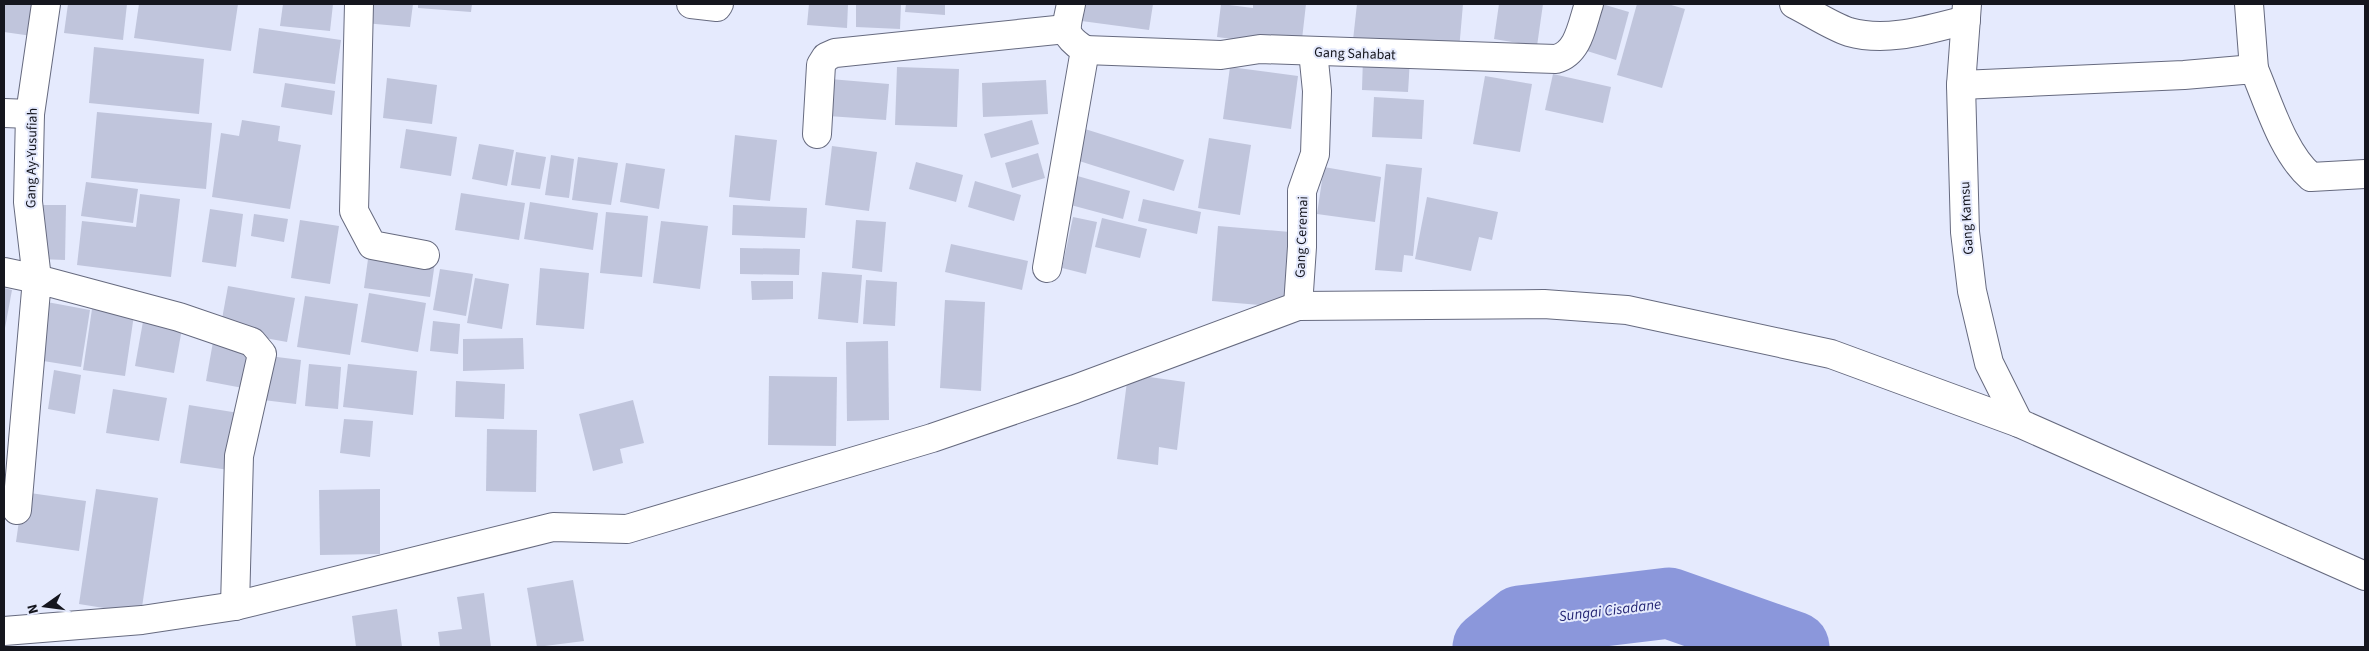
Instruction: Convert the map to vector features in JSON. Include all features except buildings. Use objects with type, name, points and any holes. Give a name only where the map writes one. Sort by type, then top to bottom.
[{"type":"street","name":"Gang Ay-Yusufiah","points":[[17,510],[37,279],[17,113],[46,4]]},
{"type":"street","points":[[359,4],[354,211],[372,245],[425,255]]},
{"type":"street","points":[[691,4],[717,7],[719,4]]},
{"type":"street","name":"Gang Sahabat","points":[[1085,50],[1222,55],[1260,49],[1556,59],[1564,57],[1573,50],[1589,4]]},
{"type":"street","points":[[1794,4],[1848,31],[1870,35],[1899,36],[1967,12]]},
{"type":"street","points":[[2249,4],[2254,69],[2290,153],[2299,167],[2311,177],[2365,174]]},
{"type":"street","name":"Gang Kamsu","points":[[1967,12],[1961,85],[1965,232],[1972,291],[1989,363],[2019,423]]},
{"type":"street","points":[[817,134],[822,65],[826,57],[835,53],[1068,16],[1070,40],[1085,50],[1048,268]]},
{"type":"street","name":"Gang Ceremai","points":[[1298,306],[1302,247],[1302,191],[1315,154],[1317,91],[1313,51]]},
{"type":"street","points":[[1961,85],[2184,75],[2254,69]]},
{"type":"street","points":[[4,272],[179,317],[252,342],[262,354],[239,456],[235,606]]},
{"type":"street","points":[[4,631],[142,620],[235,606],[553,527],[627,529],[932,438],[1075,389],[1298,306],[1544,304],[1627,310],[1831,354],[2019,423],[2365,576]]},
{"type":"waterway","name":"Sungai Cisadane","points":[[1488,647],[1520,621],[1669,603],[1794,647]]}]
